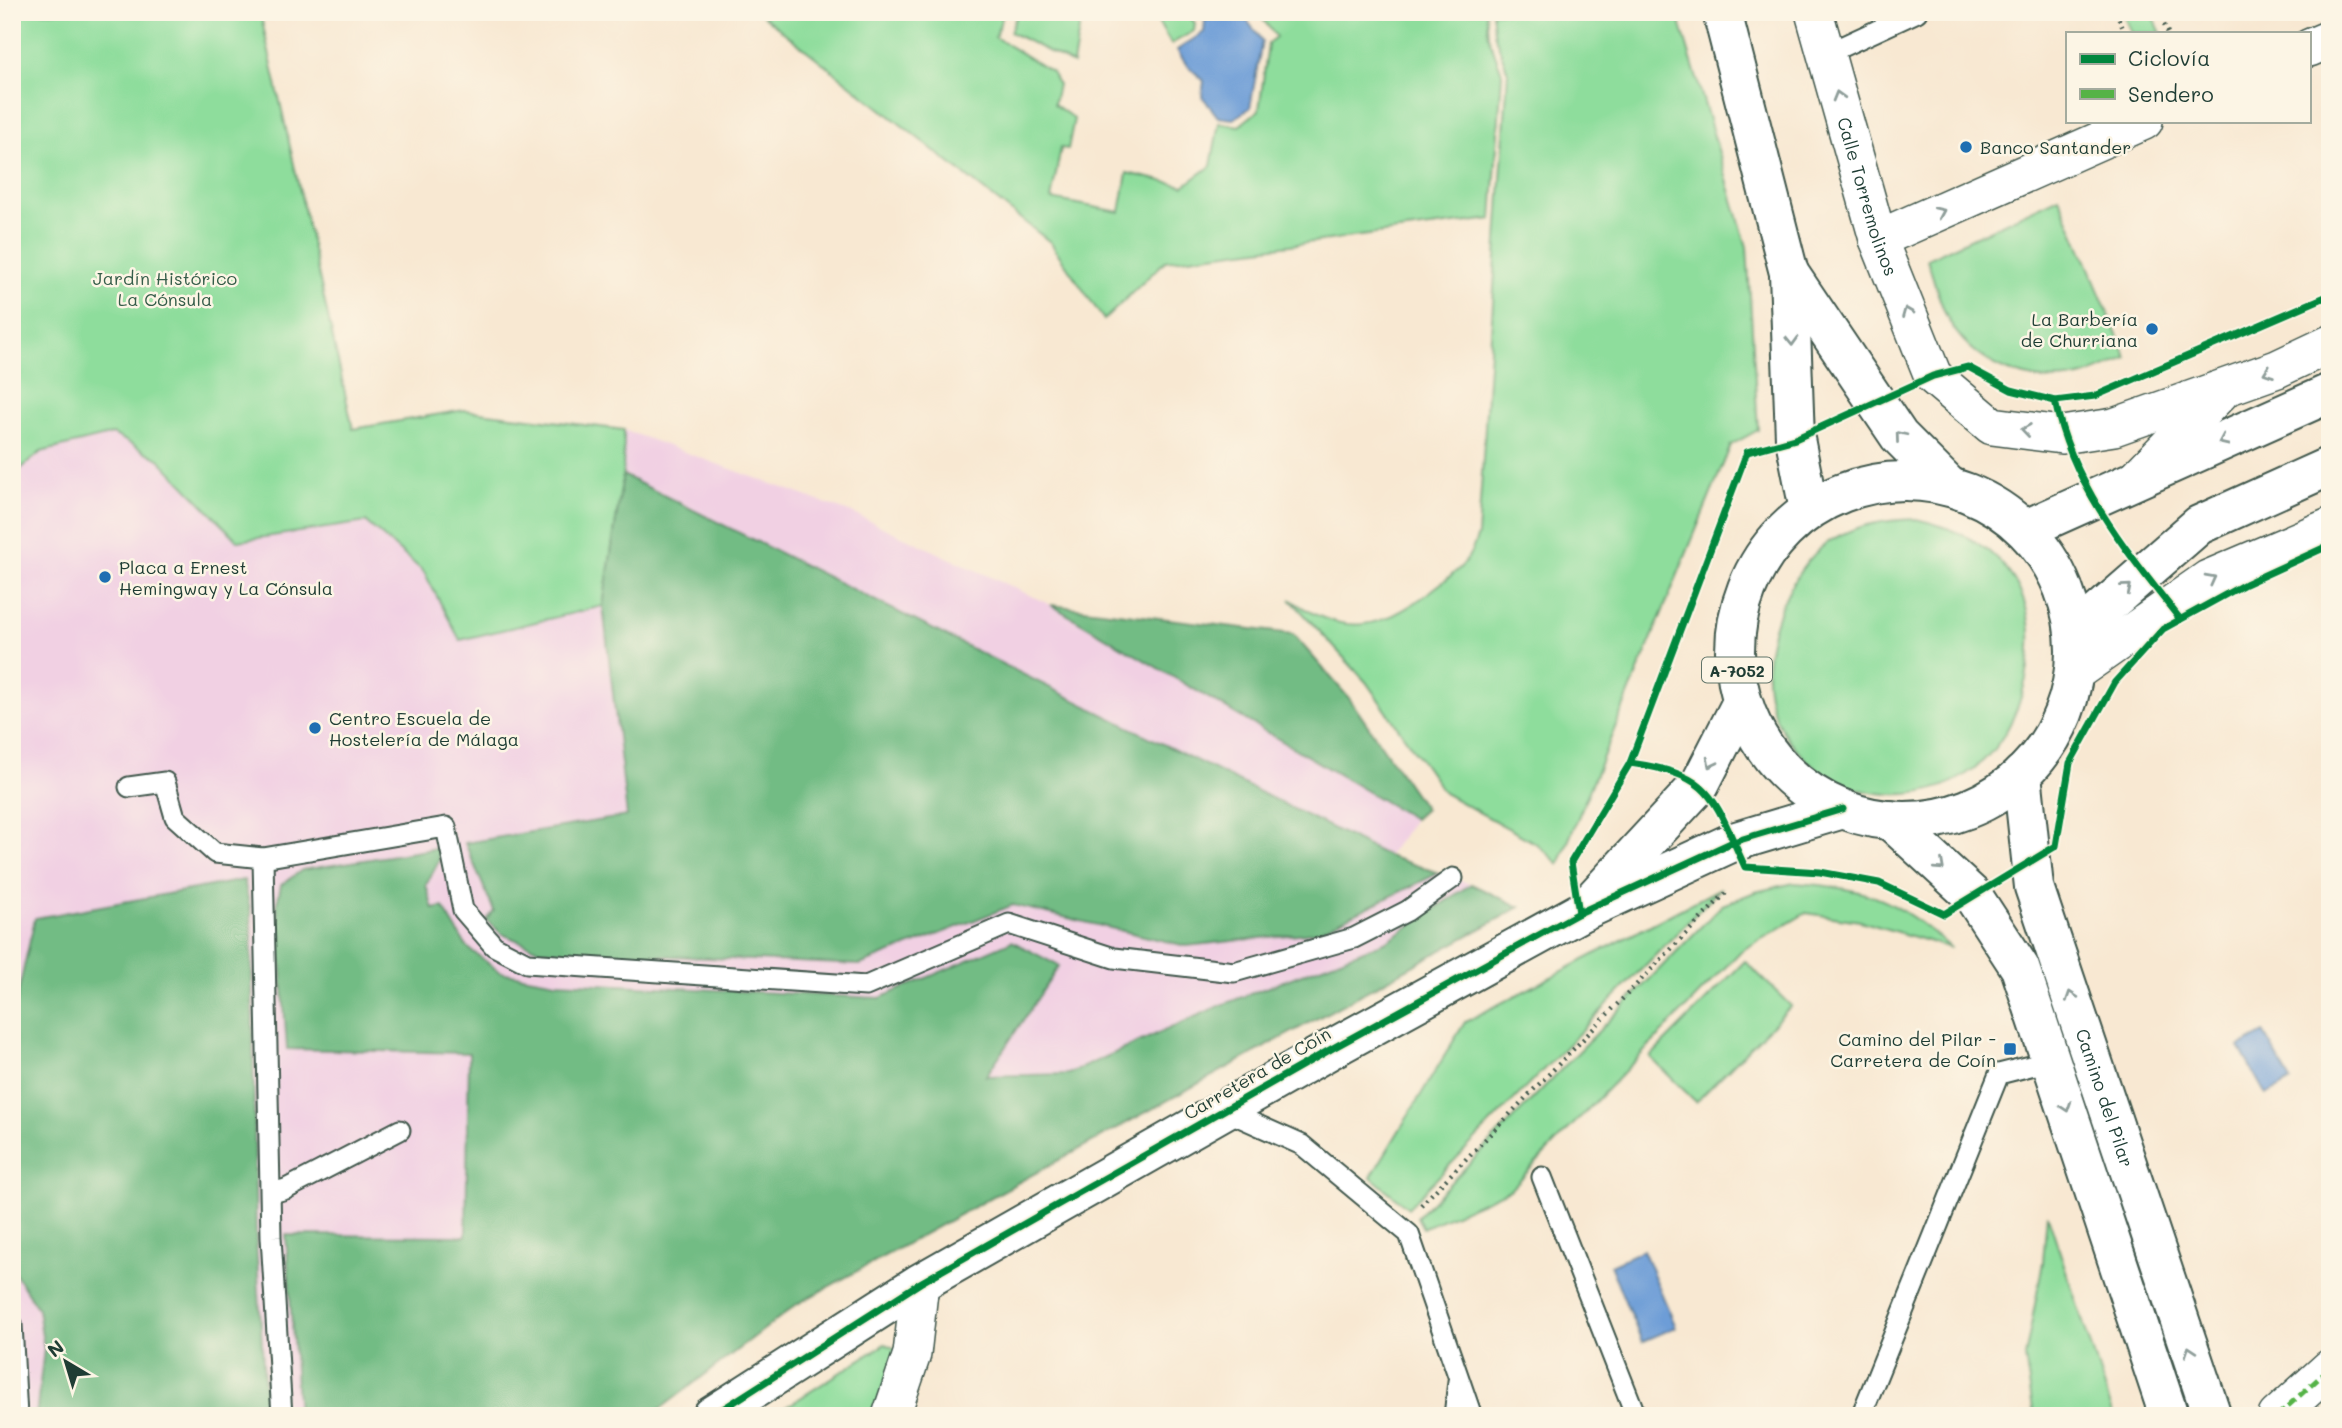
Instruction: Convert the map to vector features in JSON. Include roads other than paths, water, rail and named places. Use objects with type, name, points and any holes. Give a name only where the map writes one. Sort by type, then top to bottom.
[{"type":"main road","points":[[1722,12],[1789,273],[1795,439],[1809,510]]},
{"type":"main road","points":[[1789,273],[1899,436],[1948,485]]},
{"type":"main road","points":[[2026,529],[2330,393]]},
{"type":"main road","points":[[2075,633],[2199,525],[2330,466]]},
{"type":"main road","name":"A-7052","points":[[1903,480],[1948,485],[1990,502],[2026,529],[2050,560],[2061,583],[2075,633],[2074,673],[2064,710],[2047,745],[2022,774],[1983,802],[1937,818],[1890,820],[1843,809],[1809,792],[1780,767],[1757,737],[1741,702],[1734,648],[1744,595],[1769,547],[1809,510],[1854,491],[1903,480]]},
{"type":"main road","name":"Carretera de Coín","points":[[1579,913],[1700,784],[1741,702]]},
{"type":"main road","name":"Camino del Pilar","points":[[2022,774],[2034,887],[2212,1416]]},
{"type":"main road","name":"Carretera de Coín","points":[[712,1416],[920,1283],[1579,913],[1733,842],[1781,825],[1843,809]]},
{"type":"main road","points":[[1890,820],[1973,896],[2020,968],[2169,1416]]},
{"type":"street","name":"Calle Torremolinos","points":[[1814,12],[1878,239],[1933,376],[1992,426],[2062,435],[2114,427],[2225,387]]},
{"type":"street","points":[[2310,48],[2330,39]]},
{"type":"street","points":[[1878,239],[2142,122]]},
{"type":"street","points":[[2134,481],[2225,387],[2277,369],[2330,344]]},
{"type":"street","points":[[2074,673],[2208,579],[2330,527]]},
{"type":"street","points":[[891,1416],[912,1353],[920,1283]]},
{"type":"street","points":[[2277,1416],[2330,1368]]},
{"type":"lane","points":[[1826,54],[1917,12]]},
{"type":"lane","points":[[129,788],[165,782],[175,817],[215,853],[263,858],[446,827],[452,845],[463,910],[494,946],[527,963],[866,986],[1009,924],[1114,958],[1234,972],[1354,938],[1407,911],[1452,878]]},
{"type":"lane","points":[[263,858],[271,1237],[282,1416]]},
{"type":"lane","points":[[1861,1416],[1999,1074],[2050,1061]]},
{"type":"lane","points":[[1224,1110],[1302,1145],[1409,1234],[1472,1416]]},
{"type":"lane","points":[[272,1193],[286,1189],[400,1130]]},
{"type":"lane","points":[[1542,1177],[1636,1416]]},
{"type":"lane","points":[[12,1324],[17,1416]]},
{"type":"lane","points":[[1454,1416],[1459,1373]]},
{"type":"water","points":[[1200,12],[1241,12],[1262,41],[1250,108],[1233,119],[1218,117],[1202,96],[1204,81],[1186,64],[1177,50],[1204,32],[1205,20]]},
{"type":"water","points":[[2264,1033],[2291,1081],[2266,1095],[2239,1047]]},
{"type":"water","points":[[1643,1250],[1676,1327],[1642,1342],[1610,1265]]},
{"type":"place","name":"Banco Santander","points":[[1966,147]]},
{"type":"place","name":"La Barbería de Churriana","points":[[2152,329]]},
{"type":"place","name":"Placa a Ernest Hemingway y La Cónsula","points":[[105,577]]},
{"type":"place","name":"Centro Escuela de Hostelería de Málaga","points":[[315,728]]},
{"type":"place","name":"Camino del Pilar - Carretera de Coín","points":[[2010,1049]]},
{"type":"park label","name":"Jardín Histórico La Cónsula","points":[[165,288]]}]
